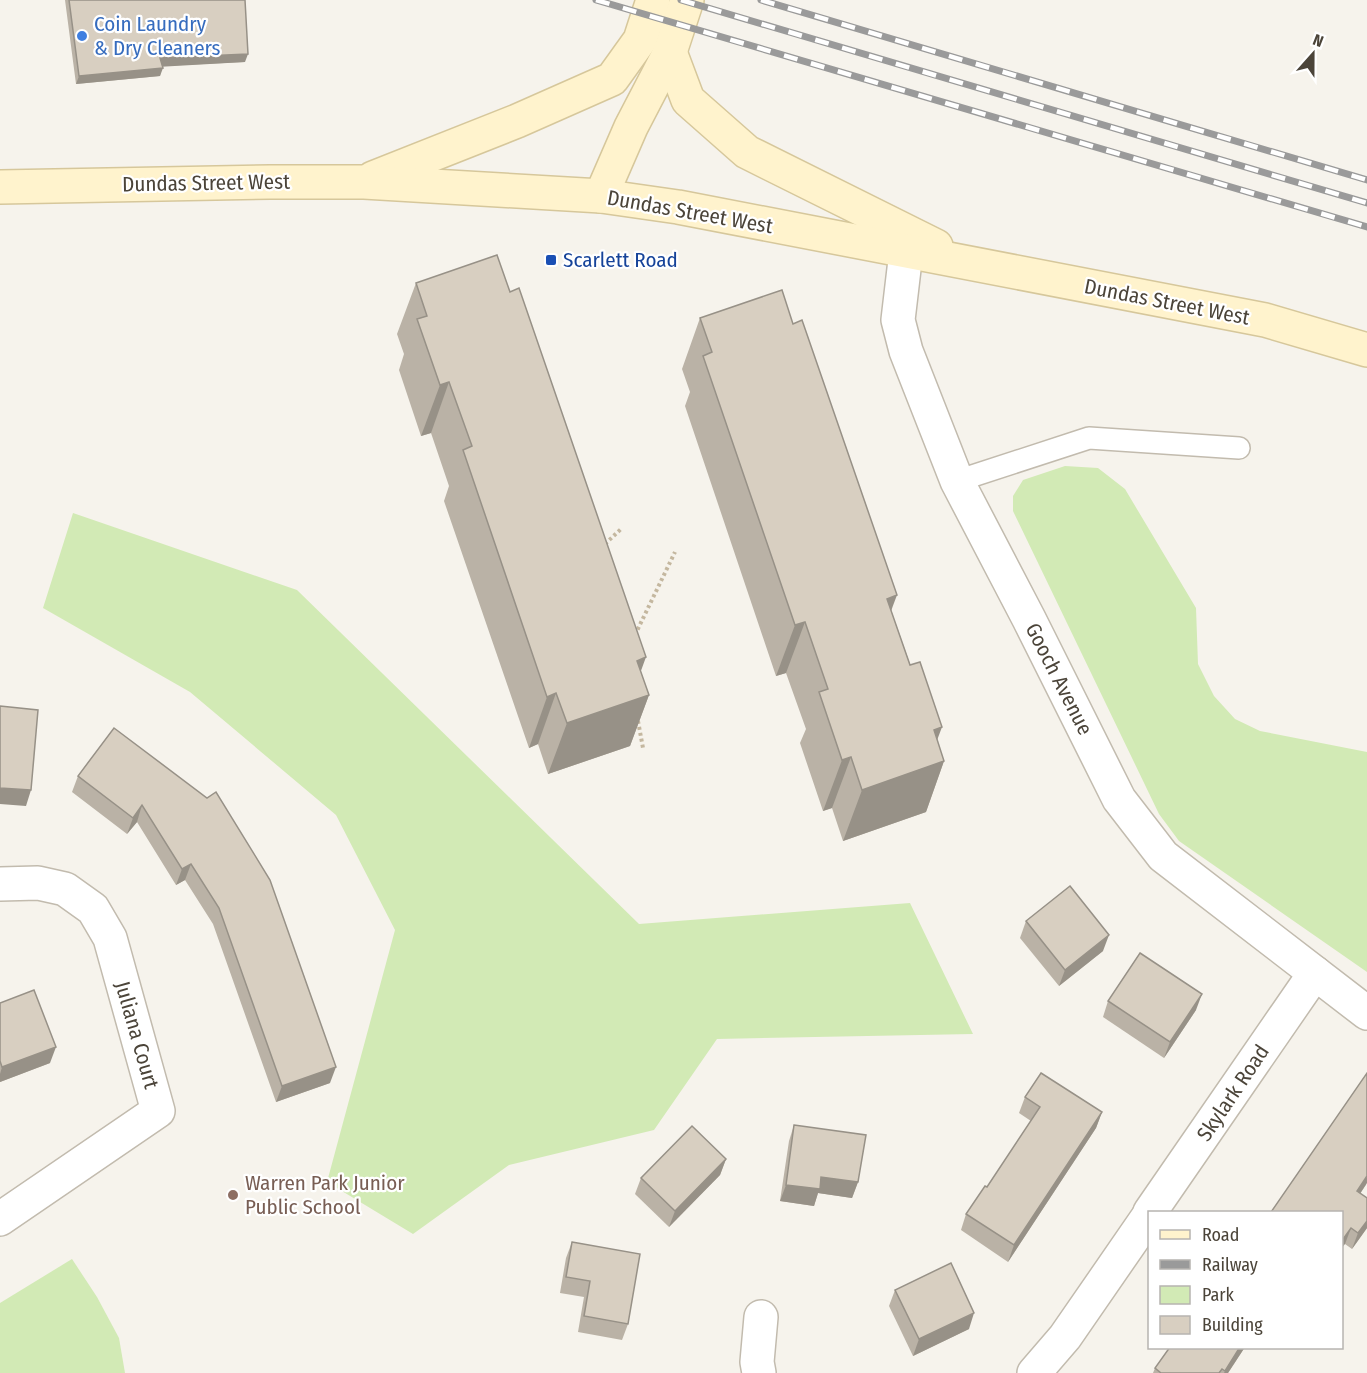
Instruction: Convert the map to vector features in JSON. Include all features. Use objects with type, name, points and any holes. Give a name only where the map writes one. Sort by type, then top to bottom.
[{"type":"main road","points":[[364,182],[517,121],[612,79],[640,40],[653,0]]},
{"type":"main road","points":[[601,196],[631,127],[670,52],[687,0]]},
{"type":"main road","points":[[670,52],[688,100],[747,152],[975,266]]},
{"type":"main road","name":"Dundas Street West","points":[[0,188],[364,182],[601,196],[678,207],[1265,320],[1367,350]]},
{"type":"street","name":"Gooch Avenue","points":[[906,252],[898,320],[906,351],[957,481],[1119,799],[1163,856],[1367,1013]]},
{"type":"street","name":"Juliana Court","points":[[0,884],[38,884],[65,888],[93,909],[110,938],[158,1111],[0,1219]]},
{"type":"street","name":"Skylark Road","points":[[1151,1211],[1315,973]]},
{"type":"street","name":"Skylark Road","points":[[1034,1373],[1065,1337],[1148,1216]]},
{"type":"street","points":[[759,1373],[757,1362],[761,1317]]},
{"type":"lane","points":[[957,481],[1089,438],[1239,448]]},
{"type":"path","points":[[599,549],[621,529]]},
{"type":"path","points":[[631,642],[675,552]]},
{"type":"path","points":[[637,716],[643,748]]},
{"type":"green space","points":[[1065,466],[1098,468],[1125,489],[1196,608],[1198,664],[1214,696],[1235,719],[1260,731],[1367,752],[1367,972],[1179,841],[1159,814],[1013,511],[1013,496],[1023,480]]},
{"type":"green space","points":[[73,513],[297,590],[639,924],[910,903],[973,1034],[717,1039],[654,1130],[509,1165],[413,1234],[327,1182],[395,930],[336,815],[190,692],[43,608]]},
{"type":"green space","points":[[72,1259],[97,1297],[119,1338],[125,1373],[0,1373],[0,1303]]},
{"type":"building","points":[[69,0],[245,0],[248,54],[160,58],[163,68],[79,76]]},
{"type":"building","points":[[497,255],[510,292],[519,288],[646,657],[637,661],[649,695],[567,723],[556,693],[547,697],[463,450],[472,446],[449,382],[440,385],[417,319],[427,316],[416,283]]},
{"type":"building","points":[[782,290],[793,324],[802,320],[897,595],[887,599],[910,665],[920,662],[942,727],[934,730],[944,761],[862,790],[851,757],[842,760],[819,692],[828,689],[805,622],[795,625],[703,356],[712,352],[700,318]]},
{"type":"building","points":[[0,706],[38,710],[31,790],[0,788]]},
{"type":"building","points":[[114,728],[207,798],[216,792],[270,880],[336,1067],[282,1086],[219,908],[191,864],[182,869],[142,805],[133,818],[78,776]]},
{"type":"building","points":[[1070,886],[1109,935],[1065,970],[1026,921]]},
{"type":"building","points":[[1140,953],[1202,994],[1170,1042],[1108,1001]]},
{"type":"building","points":[[34,990],[56,1047],[2,1067],[0,1061],[0,1003]]},
{"type":"building","points":[[1041,1073],[1102,1112],[1014,1245],[966,1214],[985,1186],[987,1187],[1040,1107],[1025,1097]]},
{"type":"building","points":[[1367,1073],[1367,1176],[1357,1191],[1367,1198],[1367,1221],[1358,1233],[1351,1228],[1343,1239],[1343,1211],[1272,1211]]},
{"type":"building","points":[[794,1125],[866,1135],[858,1182],[821,1177],[820,1189],[786,1185]]},
{"type":"building","points":[[692,1126],[726,1159],[675,1211],[641,1178]]},
{"type":"building","points":[[572,1242],[640,1254],[628,1324],[584,1316],[590,1281],[566,1277]]},
{"type":"building","points":[[951,1263],[974,1313],[919,1339],[895,1290]]},
{"type":"building","points":[[1169,1349],[1239,1349],[1225,1371],[1222,1369],[1219,1373],[1161,1373],[1155,1368]]},
{"type":"railway","points":[[596,0],[1367,227]]},
{"type":"railway","points":[[681,0],[1367,203]]},
{"type":"railway","points":[[761,0],[1367,180]]},
{"type":"place","name":"Coin Laundry & Dry Cleaners","points":[[82,36]]},
{"type":"place","name":"Scarlett Road","points":[[551,260]]},
{"type":"place","name":"Warren Park Junior Public School","points":[[233,1195]]}]
